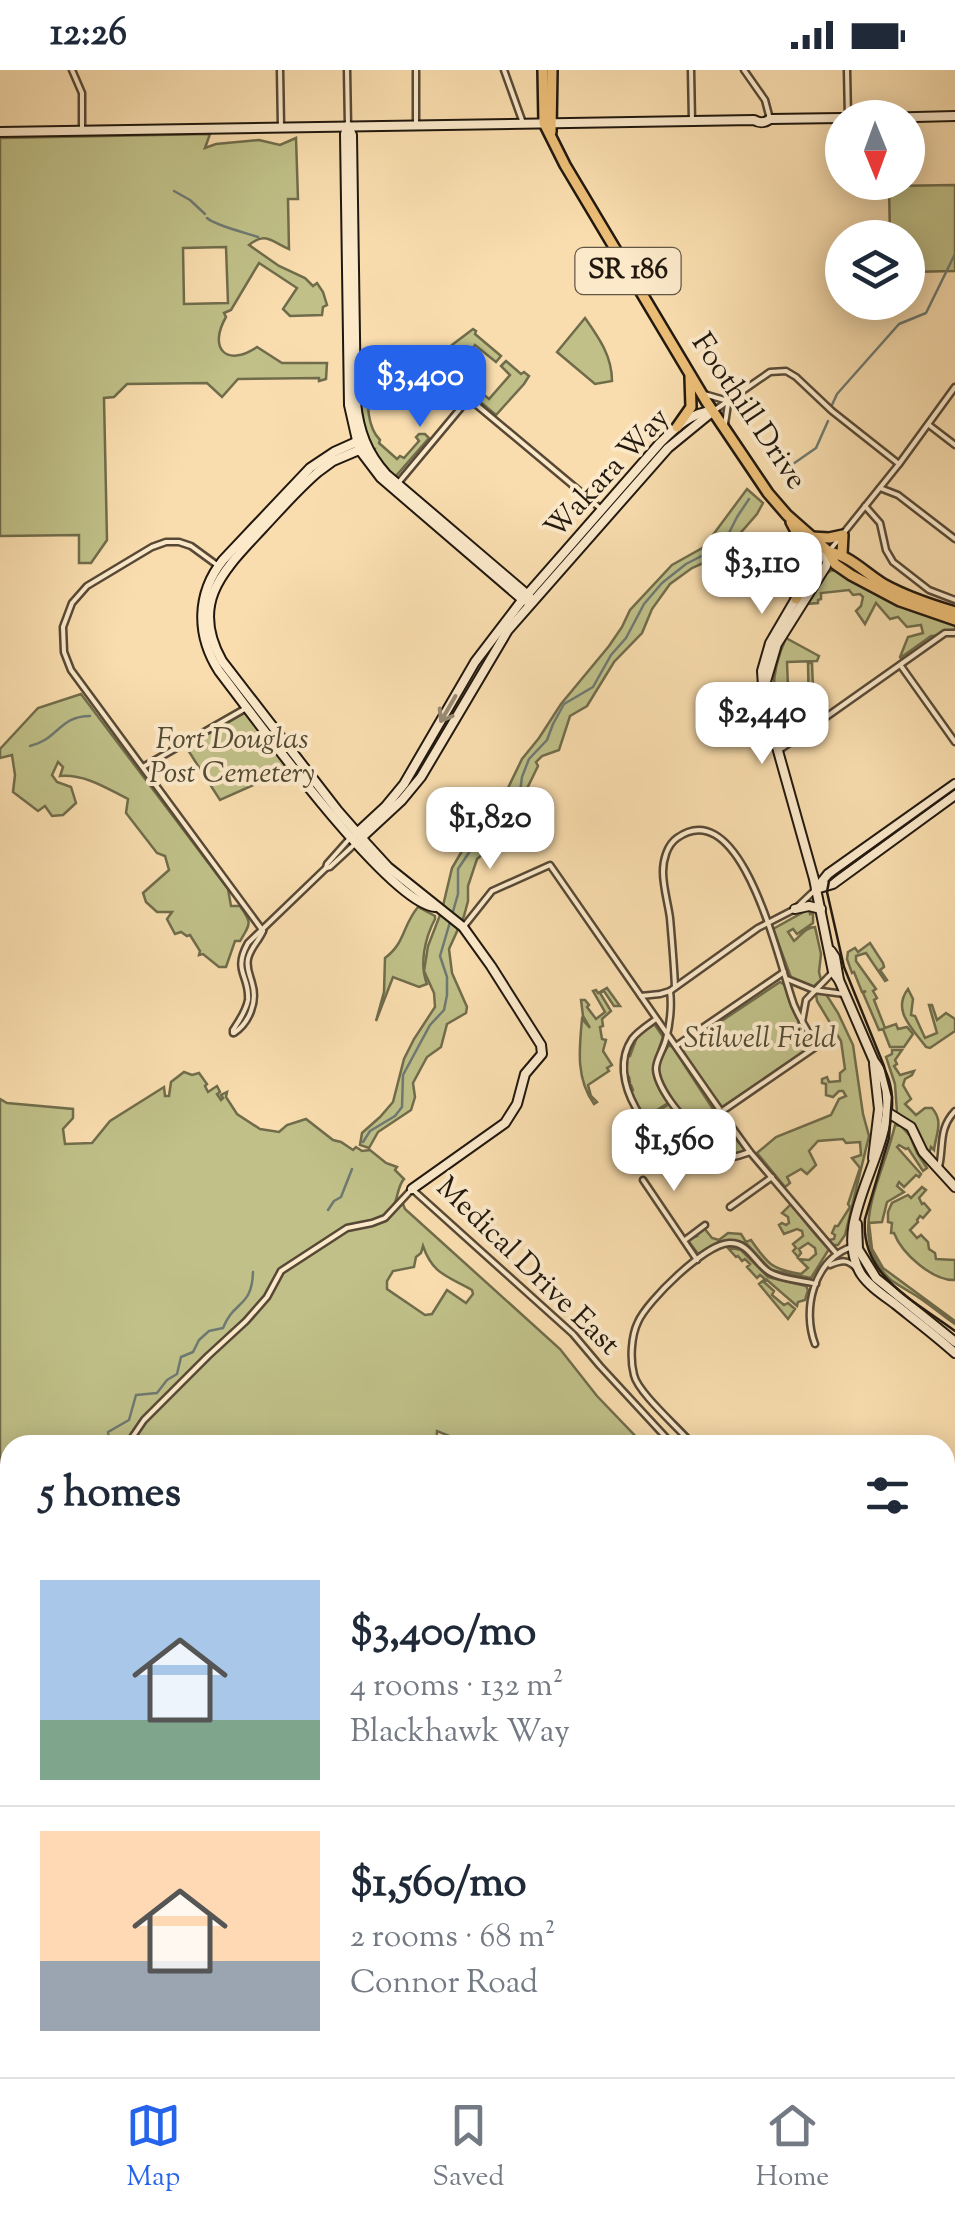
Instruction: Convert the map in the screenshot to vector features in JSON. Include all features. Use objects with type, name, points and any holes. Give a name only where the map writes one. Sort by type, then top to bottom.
[{"type":"main road","name":"SR 186","points":[[543,70],[549,126]]},
{"type":"main road","name":"SR 186","points":[[549,126],[552,70]]},
{"type":"main road","name":"Foothill Drive","points":[[549,126],[576,185],[701,393],[755,475],[788,515],[829,552],[835,564],[870,586],[924,610],[955,616]]},
{"type":"main road","points":[[677,427],[691,407],[690,374]]},
{"type":"main road","points":[[788,515],[806,556],[805,579],[796,599]]},
{"type":"main road","points":[[811,537],[842,535],[842,554]]},
{"type":"main road","name":"Foothill Drive","points":[[829,552],[842,554],[883,584],[955,616]]},
{"type":"street","points":[[72,70],[82,92],[82,130]]},
{"type":"street","points":[[280,70],[281,127]]},
{"type":"street","points":[[348,70],[345,134],[353,356],[349,405],[361,444],[395,486],[528,599]]},
{"type":"street","points":[[416,70],[416,124]]},
{"type":"street","points":[[504,70],[523,123]]},
{"type":"street","points":[[691,70],[692,121]]},
{"type":"street","points":[[744,70],[765,100],[770,119]]},
{"type":"street","points":[[847,100],[848,70]]},
{"type":"street","points":[[925,117],[955,116]]},
{"type":"street","points":[[0,132],[416,124],[549,126],[825,118]]},
{"type":"street","points":[[353,356],[400,356],[434,368],[605,512]]},
{"type":"street","points":[[713,412],[770,372],[786,371],[900,464]]},
{"type":"street","points":[[873,1158],[878,1154],[887,1116],[883,1078],[836,976],[764,701],[762,671],[775,631],[820,559],[900,464],[955,387]]},
{"type":"street","points":[[701,393],[728,401]]},
{"type":"street","points":[[395,486],[469,398]]},
{"type":"street","points":[[725,429],[728,401]]},
{"type":"street","name":"Wakara Way","points":[[263,931],[247,962],[254,990],[253,1007],[234,1033],[248,1000],[241,972],[242,957],[252,939],[398,792],[476,662],[660,444],[699,412],[713,412]]},
{"type":"street","name":"Wakara Way","points":[[605,512],[672,443],[713,412]]},
{"type":"street","points":[[929,425],[955,445]]},
{"type":"street","points":[[134,1435],[144,1420],[246,1321],[281,1271],[347,1228],[385,1218],[412,1189],[505,1123],[518,1104],[528,1070],[542,1052],[517,1005],[460,925],[439,910],[414,900],[356,838],[215,664],[204,638],[203,602],[209,582],[304,474],[327,456],[361,444]]},
{"type":"street","points":[[880,488],[898,495],[955,539]]},
{"type":"street","points":[[865,506],[880,523],[890,559],[929,590],[955,600]]},
{"type":"street","points":[[221,568],[185,544],[160,544],[80,591],[68,610],[62,632],[64,652],[67,662],[263,931]]},
{"type":"street","points":[[764,689],[777,644],[826,566],[829,552]]},
{"type":"street","points":[[221,568],[210,610],[210,632],[218,654],[356,838]]},
{"type":"street","points":[[777,752],[944,633],[955,633]]},
{"type":"street","points":[[900,666],[955,742]]},
{"type":"street","points":[[143,767],[248,707]]},
{"type":"street","points":[[795,910],[828,874],[955,784]]},
{"type":"street","points":[[816,889],[834,884],[955,796]]},
{"type":"street","points":[[721,1112],[816,1046],[794,1006],[744,865],[725,841],[714,833],[698,830],[676,838],[665,855],[672,989],[667,1034],[656,1072],[671,1101],[693,1125],[707,1128],[729,1123]]},
{"type":"street","points":[[460,925],[492,891],[550,865],[750,1152],[836,1253]]},
{"type":"street","points":[[641,996],[672,989],[767,924],[795,910],[809,906],[821,909]]},
{"type":"street","points":[[785,975],[814,990],[844,994]]},
{"type":"street","points":[[675,1047],[785,975]]},
{"type":"street","points":[[802,1022],[804,1003],[814,990],[836,976]]},
{"type":"street","points":[[656,1019],[631,1041],[624,1064],[626,1086],[646,1124],[668,1144],[693,1158],[718,1160],[750,1152]]},
{"type":"street","points":[[860,1272],[854,1246],[857,1214],[873,1158],[879,1109],[874,1064]]},
{"type":"street","points":[[939,1169],[944,1125],[955,1111]]},
{"type":"street","points":[[887,1116],[911,1127],[923,1152],[955,1190]]},
{"type":"street","points":[[887,1116],[904,1126],[922,1158],[955,1190]]},
{"type":"street","points":[[932,1161],[940,1147]]},
{"type":"street","points":[[932,1161],[945,1181]]},
{"type":"street","points":[[730,1207],[772,1177]]},
{"type":"street","points":[[643,1180],[698,1260]]},
{"type":"street","name":"Medical Drive East","points":[[412,1189],[573,1334],[664,1435]]},
{"type":"street","points":[[685,1240],[705,1225]]},
{"type":"street","points":[[683,1435],[634,1378],[635,1329],[665,1288],[720,1245],[733,1243],[747,1249],[773,1274],[816,1284]]},
{"type":"street","points":[[814,1344],[808,1314],[811,1296],[836,1253],[854,1246]]},
{"type":"street","points":[[854,1246],[876,1278],[955,1342]]},
{"type":"street","points":[[826,1267],[844,1261],[852,1263],[872,1287],[955,1352]]},
{"type":"street","points":[[661,1432],[671,1422]]},
{"type":"green space","points":[[210,134],[205,148],[259,140],[280,145],[296,138],[298,199],[288,199],[289,249],[265,238],[249,245],[313,286],[317,283],[327,305],[322,315],[290,316],[283,309],[297,288],[259,263],[231,310],[224,313],[219,338],[223,352],[229,355],[237,356],[257,347],[282,363],[327,363],[326,379],[238,379],[222,397],[207,383],[127,384],[114,397],[104,398],[107,540],[91,563],[79,563],[79,535],[0,536],[0,138]],"holes":[[[226,247],[228,303],[184,304],[183,248]]]},
{"type":"green space","points":[[925,185],[955,185],[955,271],[925,272],[925,220],[890,220],[889,200],[925,200]]},
{"type":"green space","points":[[585,318],[607,355],[612,381],[595,384],[557,352]]},
{"type":"green space","points":[[473,329],[501,356],[496,362],[475,345],[455,371],[489,399],[510,375],[501,366],[506,361],[529,376],[496,415],[435,364]]},
{"type":"green space","points":[[388,361],[388,366],[368,367],[369,415],[379,443],[397,459],[404,458],[419,441],[419,434],[429,438],[395,477],[372,451],[364,428],[359,363]]},
{"type":"green space","points":[[747,489],[763,503],[757,514],[729,546],[670,584],[652,609],[642,633],[614,662],[587,706],[570,716],[559,750],[536,762],[538,766],[518,807],[490,848],[477,859],[464,916],[449,949],[452,973],[466,1013],[447,1024],[441,1047],[427,1057],[413,1083],[415,1097],[411,1110],[378,1132],[369,1148],[360,1145],[362,1133],[393,1102],[404,1059],[435,1007],[434,993],[424,971],[428,946],[452,868],[462,851],[508,788],[522,759],[609,646],[630,610],[672,565],[704,547]]},
{"type":"green space","points":[[838,570],[955,623],[955,631],[931,636],[902,660],[900,657],[908,637],[923,633],[921,625],[907,627],[898,617],[890,619],[876,603],[865,624],[856,611],[863,597],[849,590],[821,593],[818,603],[806,604],[826,574]]},
{"type":"green space","points":[[786,638],[819,656],[817,661],[787,662],[789,713],[809,713],[808,663],[812,663],[814,714],[819,718],[785,742],[776,714],[774,689]]},
{"type":"green space","points":[[81,694],[228,889],[231,906],[240,906],[247,916],[248,926],[240,941],[235,941],[226,967],[199,955],[190,935],[175,934],[167,919],[172,912],[157,912],[146,902],[143,893],[169,870],[165,856],[157,853],[126,813],[128,799],[87,779],[60,776],[63,767],[58,762],[52,775],[57,782],[71,787],[76,803],[63,815],[52,816],[45,806],[38,811],[13,792],[12,755],[0,758],[0,749],[38,708]]},
{"type":"green space","name":"Fort Douglas Post Cemetery","points":[[246,712],[296,777],[292,781],[267,779],[220,800],[186,747]]},
{"type":"green space","points":[[418,907],[435,916],[424,951],[427,984],[419,987],[393,977],[376,1021],[384,992],[385,958],[397,946]]},
{"type":"green space","points":[[809,909],[813,923],[797,934],[793,929],[788,932],[794,941],[815,927],[821,980],[813,987],[792,980],[773,929]]},
{"type":"green space","points":[[870,943],[883,963],[880,970],[887,980],[866,953],[856,956],[856,961],[876,989],[874,1000],[885,1028],[896,1024],[898,1029],[907,1027],[913,1034],[904,1047],[890,1047],[863,993],[866,991],[862,992],[847,959],[848,952],[855,948],[858,952]]},
{"type":"green space","name":"Stilwell Field","points":[[780,982],[809,1036],[809,1049],[722,1107],[681,1048]]},
{"type":"green space","points":[[607,988],[620,1006],[614,1006],[604,991],[600,993],[611,1011],[600,1027],[602,1039],[606,1040],[603,1051],[612,1065],[588,1085],[597,1102],[594,1104],[584,1085],[580,1064],[582,1019],[590,1028],[581,1000],[589,1005],[596,1019],[605,1012],[593,991],[598,993]]},
{"type":"green space","points":[[908,989],[913,999],[911,1015],[925,1038],[937,1033],[929,1005],[937,1020],[946,1013],[955,1019],[955,1031],[926,1047],[903,1011]]},
{"type":"green space","points":[[819,992],[826,994],[853,1045],[869,1136],[845,1235],[838,1245],[829,1240],[834,1239],[835,1226],[850,1207],[860,1168],[852,1158],[861,1155],[860,1142],[818,1141],[809,1151],[816,1165],[807,1174],[801,1169],[787,1177],[790,1183],[785,1187],[757,1153],[776,1137],[831,1115],[839,1099],[846,1096],[843,1091],[833,1097],[826,1095],[826,1084],[822,1083],[827,1077],[829,1082],[840,1081],[840,1073],[845,1069],[841,1041],[817,1001]]},
{"type":"green space","points":[[652,1025],[663,1037],[655,1071],[668,1103],[646,1117],[625,1074],[627,1056],[638,1034]]},
{"type":"green space","points":[[668,1046],[672,1046],[722,1123],[699,1125],[673,1100],[659,1067]]},
{"type":"green space","points":[[892,1050],[902,1050],[894,1066],[900,1075],[914,1071],[903,1085],[911,1099],[905,1104],[916,1115],[932,1108],[938,1118],[934,1150],[931,1147],[929,1154],[914,1127],[897,1113],[895,1084],[886,1057]]},
{"type":"green space","points":[[184,1072],[199,1073],[208,1092],[217,1086],[221,1100],[227,1092],[237,1114],[260,1129],[279,1132],[306,1119],[333,1140],[353,1150],[370,1150],[397,1167],[395,1170],[404,1179],[394,1205],[403,1204],[560,1349],[634,1435],[447,1435],[437,1431],[437,1435],[0,1435],[0,1099],[7,1103],[73,1109],[73,1118],[63,1129],[65,1144],[92,1143],[110,1121],[164,1087],[165,1096],[169,1096],[171,1082]],"holes":[[[423,1246],[442,1274],[472,1290],[466,1303],[447,1290],[432,1314],[425,1315],[387,1289],[393,1271],[414,1267]]]},
{"type":"green space","points":[[669,1104],[695,1127],[729,1129],[743,1152],[712,1157],[681,1152],[683,1149],[647,1122]]},
{"type":"green space","points":[[895,1125],[910,1136],[927,1168],[923,1171],[908,1148],[897,1147],[921,1174],[904,1187],[899,1182],[897,1186],[904,1192],[887,1202],[882,1222],[869,1223],[872,1249],[883,1268],[955,1324],[891,1280],[877,1263],[870,1245],[868,1226],[871,1206]]},
{"type":"green space","points":[[922,1187],[926,1190],[919,1198],[930,1210],[910,1230],[928,1242],[936,1259],[955,1260],[955,1280],[937,1276],[919,1265],[891,1233],[888,1212],[892,1203],[908,1195],[911,1198]]},
{"type":"green space","points":[[791,1204],[829,1249],[811,1278],[771,1270],[746,1243],[721,1242],[699,1255],[689,1242],[704,1228],[719,1240],[728,1233],[741,1234],[771,1264],[801,1274],[808,1268],[799,1259],[809,1260],[816,1254],[808,1243],[799,1249],[798,1257],[793,1244],[803,1236],[802,1231],[784,1234],[779,1225],[789,1223],[782,1213]]},
{"type":"green space","points":[[727,1247],[741,1250],[768,1277],[806,1286],[805,1300],[797,1306],[767,1280],[764,1282],[774,1291],[772,1295],[795,1309],[788,1319],[759,1284],[765,1279],[760,1275],[757,1278],[747,1267],[750,1264]]},
{"type":"waterway","points":[[174,191],[205,214]]},
{"type":"waterway","points":[[207,218],[258,237]]},
{"type":"waterway","points":[[832,405],[837,394],[899,324],[926,313],[955,254]]},
{"type":"waterway","points":[[780,473],[816,448],[828,421]]},
{"type":"waterway","points":[[452,915],[458,894],[458,869],[474,845],[501,820],[504,805],[520,792],[529,759],[547,740],[564,704],[593,687],[644,604],[662,583],[686,564],[723,545],[749,499]]},
{"type":"waterway","points":[[30,746],[72,720],[90,716]]},
{"type":"waterway","points":[[363,1142],[370,1131],[402,1107],[403,1075],[430,1025],[444,1010],[447,977],[440,956],[450,922]]},
{"type":"waterway","points":[[328,1210],[341,1197],[352,1169]]},
{"type":"waterway","points":[[108,1435],[129,1420],[136,1395],[157,1393],[177,1374],[181,1357],[193,1352],[209,1331],[223,1328],[246,1298],[253,1272]]},
{"type":"tram line","points":[[955,789],[837,874],[829,881],[827,892],[844,967],[884,1066],[892,1097],[889,1138],[865,1219],[866,1239],[871,1256],[893,1285],[955,1331]]}]
